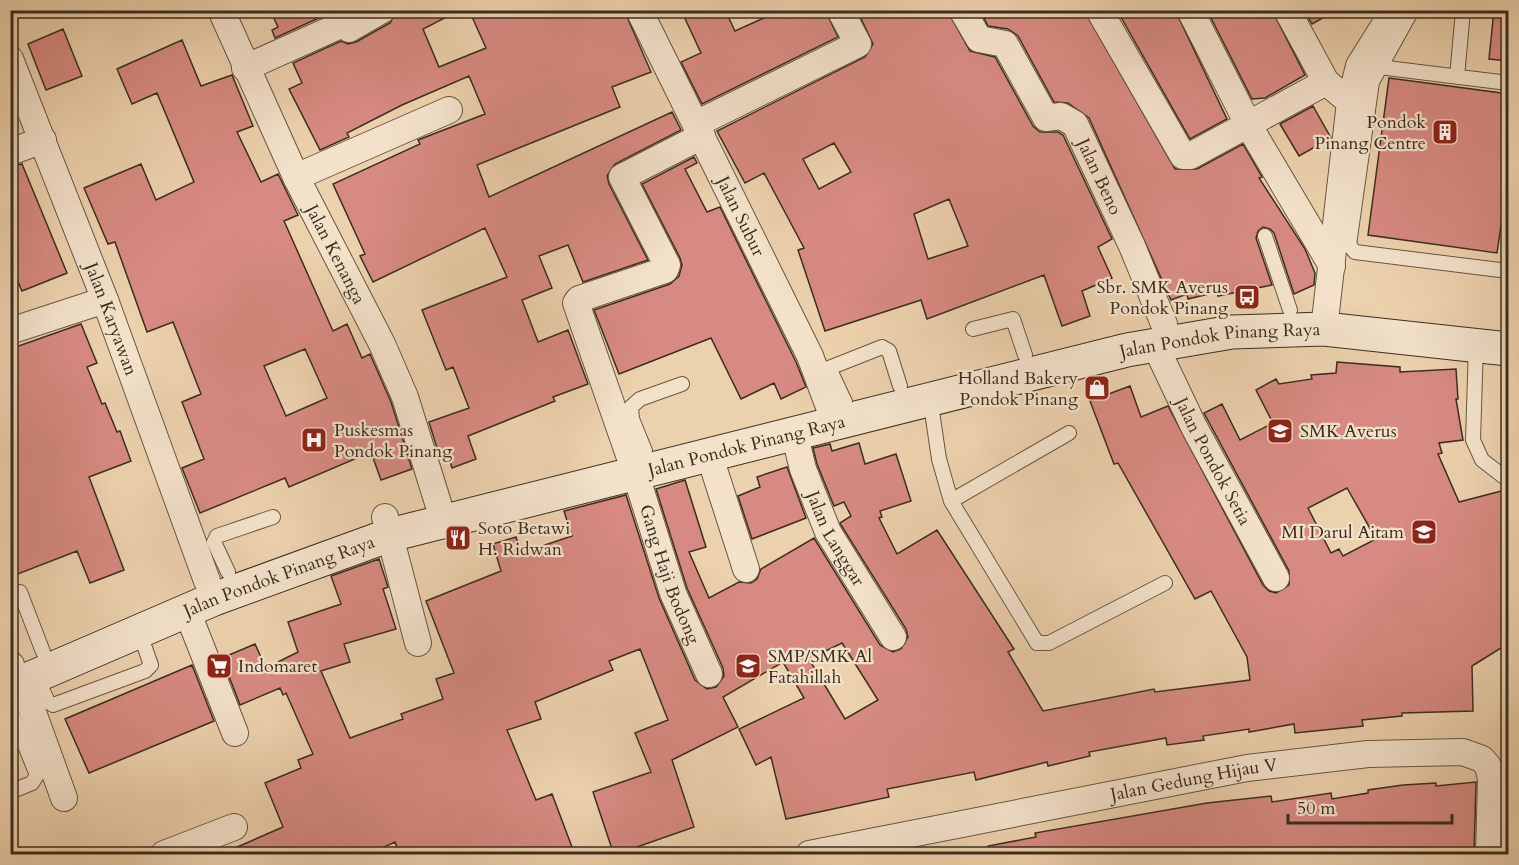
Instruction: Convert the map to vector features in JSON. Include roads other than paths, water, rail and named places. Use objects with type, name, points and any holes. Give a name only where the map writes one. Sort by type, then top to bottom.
[{"type":"main road","name":"Jalan Pondok Pinang Raya","points":[[19,675],[209,591],[387,526],[837,410],[930,398],[1229,314],[1290,310],[1325,320],[1509,349]]},
{"type":"main road","name":"Jalan Pondok Pinang Raya","points":[[637,460],[709,454],[794,433],[837,410],[900,386],[1025,355],[1168,332],[1232,332],[1325,320],[1509,329]]},
{"type":"main road","name":"Jalan Pondok Pinang Raya","points":[[19,675],[139,631],[209,591]]},
{"type":"street","name":"Jalan Kenanga","points":[[221,10],[245,69],[296,177],[382,344],[405,397],[441,512]]},
{"type":"street","points":[[245,69],[343,24],[350,28],[382,10]]},
{"type":"street","name":"Jalan Subur","points":[[639,10],[837,410]]},
{"type":"street","points":[[699,130],[858,44],[840,10]]},
{"type":"street","name":"Jalan Beno","points":[[962,10],[980,39],[1005,44],[1046,118],[1060,116],[1075,124],[1132,246],[1168,332]]},
{"type":"street","points":[[1099,10],[1179,151],[1186,156],[1249,126],[1326,82]]},
{"type":"street","points":[[1190,10],[1249,126],[1332,267]]},
{"type":"street","points":[[1287,10],[1326,82],[1350,102]]},
{"type":"street","points":[[1325,320],[1350,102],[1359,66],[1394,10]]},
{"type":"street","name":"Jalan Karyawan","points":[[10,58],[105,300],[209,591],[236,734]]},
{"type":"street","points":[[296,177],[449,110]]},
{"type":"street","name":"Gang Haji Bodong","points":[[699,130],[622,177],[666,265],[665,270],[579,299],[576,303],[637,460],[677,603],[709,674]]},
{"type":"street","points":[[10,152],[43,140]]},
{"type":"street","points":[[10,331],[105,300]]},
{"type":"street","name":"Jalan Pondok Setia","points":[[1168,332],[1194,427],[1276,578]]},
{"type":"street","name":"Jalan Langgar","points":[[794,433],[809,487],[828,532],[893,637]]},
{"type":"street","points":[[709,454],[746,569]]},
{"type":"street","points":[[387,526],[418,643]]},
{"type":"street","points":[[19,675],[64,798]]},
{"type":"street","name":"Jalan Gedung Hijau V","points":[[809,855],[1247,768],[1368,754],[1463,752],[1482,759],[1488,766],[1491,779],[1489,855]]},
{"type":"street","points":[[164,855],[234,827]]},
{"type":"street","points":[[926,855],[925,849],[936,828]]},
{"type":"lane","points":[[1412,10],[1372,82],[1349,245],[1355,252],[1509,271]]},
{"type":"lane","points":[[1457,76],[1463,10]]},
{"type":"lane","points":[[1380,67],[1509,83]]},
{"type":"lane","points":[[1265,236],[1290,310]]},
{"type":"lane","points":[[973,329],[1013,319],[1025,355]]},
{"type":"lane","points":[[1476,345],[1473,440],[1482,460],[1509,480]]},
{"type":"lane","points":[[637,460],[631,407],[640,399],[682,384]]},
{"type":"lane","points":[[930,398],[939,459],[951,501],[1037,643],[1049,643],[1165,583]]},
{"type":"lane","points":[[951,501],[1069,433]]},
{"type":"lane","points":[[209,591],[214,542],[217,536],[273,517]]},
{"type":"lane","points":[[10,792],[32,783],[37,775],[19,675],[20,592]]},
{"type":"place","name":"Pondok Pinang Centre","points":[[1445,132]]},
{"type":"place","name":"Sbr. SMK Averus Pondok Pinang","points":[[1247,297]]},
{"type":"place","name":"Holland Bakery Pondok Pinang","points":[[1097,388]]},
{"type":"place","name":"SMK Averus","points":[[1280,431]]},
{"type":"place","name":"Puskesmas Pondok Pinang","points":[[314,440]]},
{"type":"place","name":"MI Darul Aitam","points":[[1424,532]]},
{"type":"place","name":"Soto Betawi H. Ridwan","points":[[458,538]]},
{"type":"place","name":"Indomaret","points":[[219,666]]},
{"type":"place","name":"SMP/SMK Al Fatahillah","points":[[748,666]]}]
